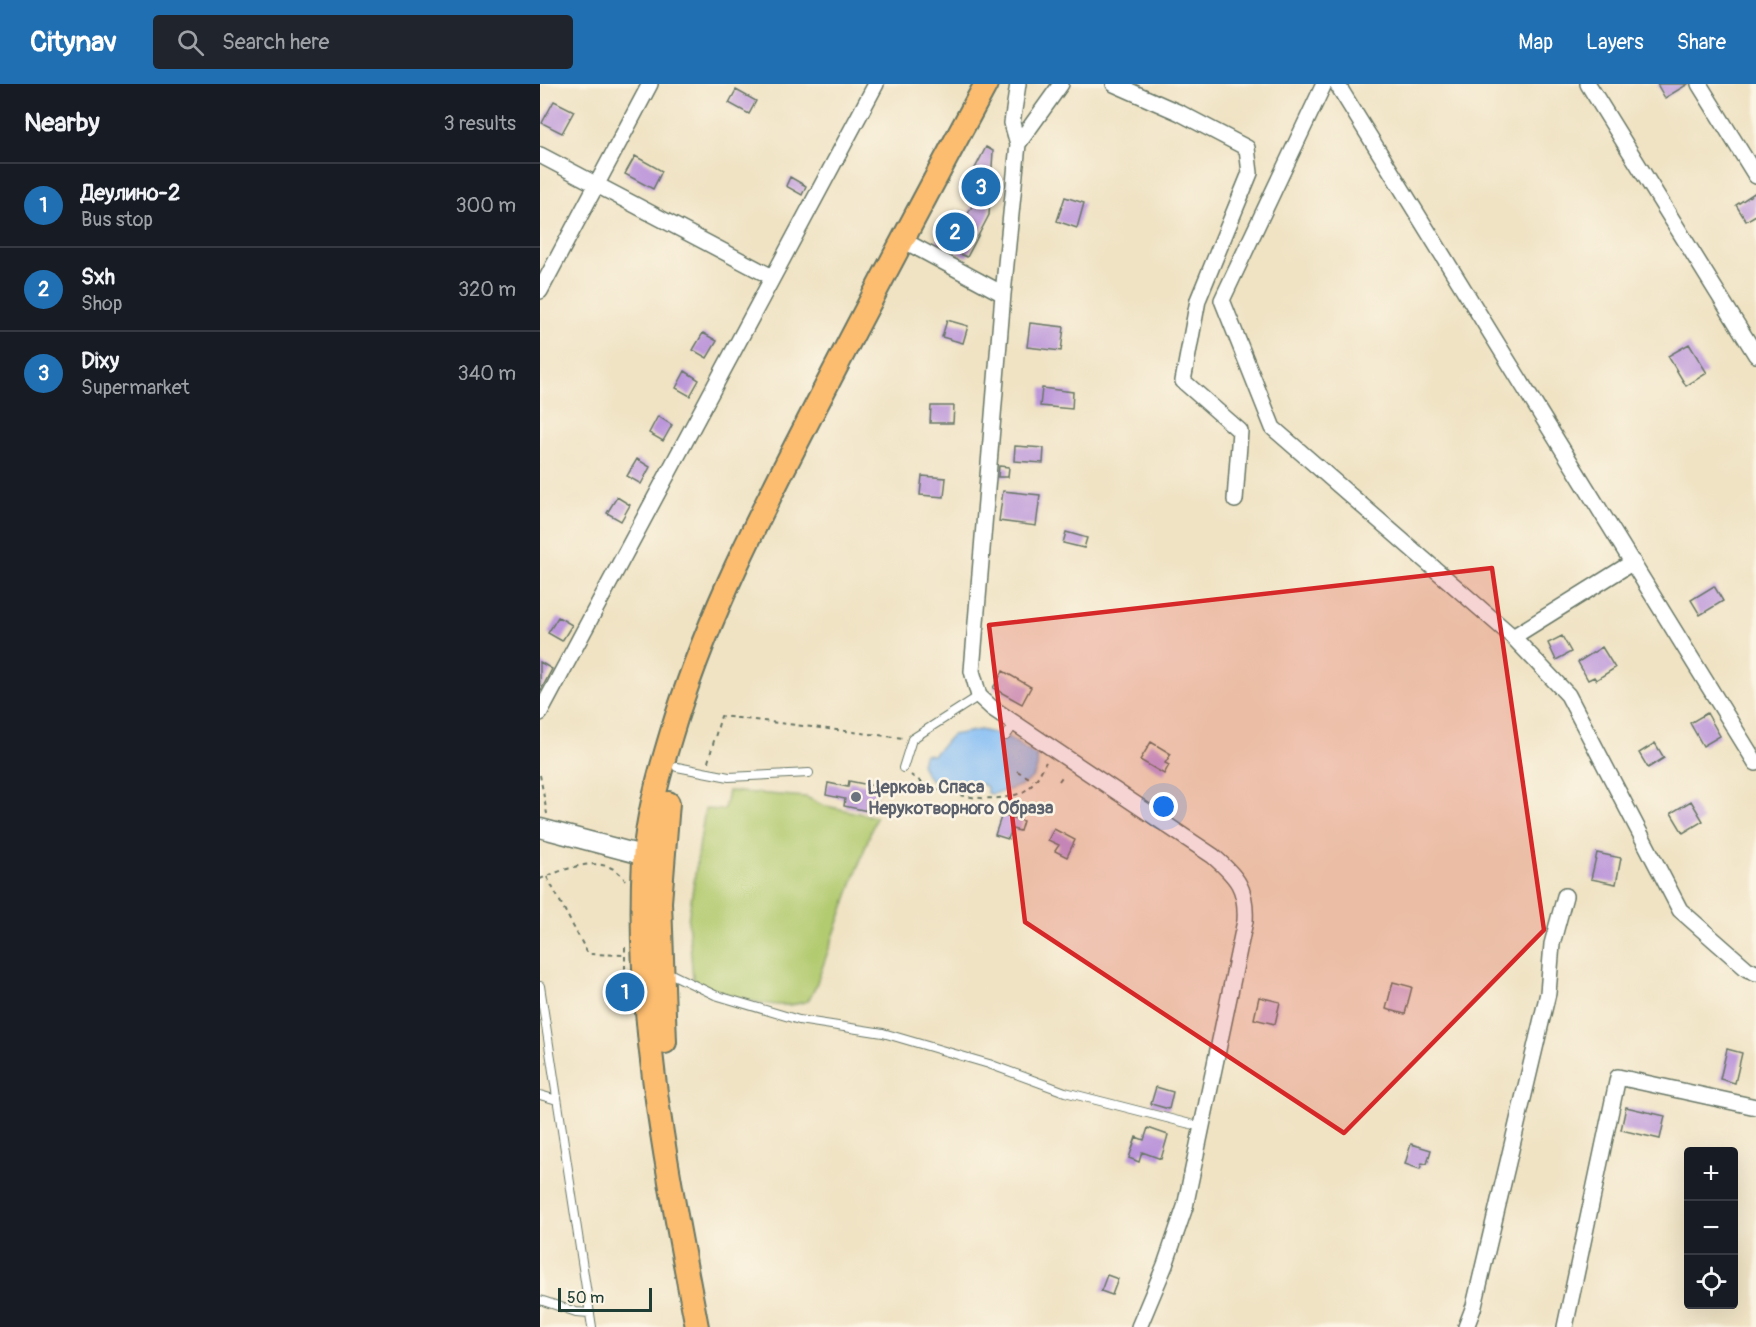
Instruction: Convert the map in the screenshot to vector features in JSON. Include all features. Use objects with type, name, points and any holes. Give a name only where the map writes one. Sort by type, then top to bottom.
[{"type":"main road","points":[[697,1327],[654,1081],[645,987],[653,858],[663,762],[683,694],[706,631],[764,507],[903,236],[986,84]]},
{"type":"main road","points":[[710,1327],[666,1064],[653,858],[677,767],[709,663],[737,592],[912,245],[999,84]]},
{"type":"street","points":[[540,291],[650,84]]},
{"type":"street","points":[[540,713],[876,84]]},
{"type":"street","points":[[1018,84],[1012,123],[1018,144],[1003,294],[972,671],[979,696],[1015,723],[1213,856],[1232,872],[1241,887],[1246,902],[1245,921],[1185,1207],[1166,1265],[1139,1327]]},
{"type":"street","points":[[1018,144],[1061,84]]},
{"type":"street","points":[[1114,84],[1180,113],[1247,148],[1250,173],[1198,300],[1183,381],[1240,431],[1234,500]]},
{"type":"street","points":[[1324,84],[1222,300],[1273,428],[1513,637],[1568,694],[1680,910],[1747,969],[1756,973]]},
{"type":"street","points":[[1337,84],[1756,763]]},
{"type":"street","points":[[1588,84],[1756,355]]},
{"type":"street","points":[[1699,84],[1756,176]]},
{"type":"street","points":[[540,155],[772,277]]},
{"type":"street","points":[[912,245],[1003,294]]},
{"type":"street","points":[[1513,637],[1633,562]]},
{"type":"street","points":[[546,830],[653,858]]},
{"type":"street","points":[[1466,1327],[1474,1306],[1548,993],[1552,944],[1565,896]]},
{"type":"street","points":[[1570,1326],[1618,1077],[1756,1107]]},
{"type":"lane","points":[[903,768],[912,739],[979,696]]},
{"type":"lane","points":[[1006,736],[1015,723]]},
{"type":"lane","points":[[677,767],[729,777],[809,773]]},
{"type":"lane","points":[[661,969],[715,994],[799,1020],[883,1033],[989,1064],[1065,1092],[1202,1127]]},
{"type":"lane","points":[[540,986],[592,1327]]},
{"type":"lane","points":[[540,1095],[557,1100]]},
{"type":"lane","points":[[540,1300],[576,1312],[590,1313]]},
{"type":"path","points":[[705,772],[721,716],[912,739]]},
{"type":"path","points":[[903,768],[918,781],[960,797],[1005,798],[1030,787],[1054,749]]},
{"type":"path","points":[[1017,771],[1034,781]]},
{"type":"path","points":[[540,775],[546,830]]},
{"type":"path","points":[[540,879],[576,866],[600,864],[620,872],[630,889]]},
{"type":"path","points":[[547,876],[588,954],[624,955]]},
{"type":"path","points":[[625,944],[626,992]]},
{"type":"highlighted area","points":[[1492,568],[1544,930],[1344,1133],[1025,922],[989,625]]},
{"type":"green space","points":[[728,791],[806,797],[822,805],[876,817],[815,988],[808,1001],[782,1005],[756,1002],[705,988],[693,979],[688,920],[705,809],[724,810]]},
{"type":"water","points":[[980,730],[1006,736],[1037,757],[1035,774],[1030,780],[1016,788],[992,794],[987,793],[987,787],[982,784],[946,787],[931,780],[921,763],[925,754],[933,755],[952,735]]},
{"type":"building","points":[[1657,84],[1688,84],[1665,98]]},
{"type":"building","points":[[736,90],[756,101],[749,114],[729,103]]},
{"type":"building","points":[[554,101],[574,111],[562,133],[542,123]]},
{"type":"building","points":[[986,147],[993,151],[989,215],[967,257],[936,244],[944,224],[959,231],[973,204],[973,190],[966,186]]},
{"type":"building","points":[[635,156],[662,171],[653,189],[625,174]]},
{"type":"building","points":[[790,177],[806,186],[802,195],[786,186]]},
{"type":"building","points":[[1756,192],[1756,215],[1746,221],[1736,205]]},
{"type":"building","points":[[1065,197],[1084,203],[1077,228],[1057,221]]},
{"type":"building","points":[[947,320],[968,326],[963,343],[942,337]]},
{"type":"building","points":[[1030,323],[1064,327],[1061,351],[1027,347]]},
{"type":"building","points":[[703,333],[717,341],[707,358],[693,350]]},
{"type":"building","points":[[1689,344],[1707,373],[1686,386],[1668,356]]},
{"type":"building","points":[[685,371],[699,380],[690,396],[676,388]]},
{"type":"building","points":[[1042,388],[1073,392],[1072,409],[1040,406]]},
{"type":"building","points":[[931,406],[954,406],[953,423],[930,423]]},
{"type":"building","points":[[658,416],[672,425],[663,441],[649,433]]},
{"type":"building","points":[[1015,446],[1044,448],[1043,463],[1014,461]]},
{"type":"building","points":[[637,459],[650,467],[641,484],[627,476]]},
{"type":"building","points":[[999,466],[1009,467],[1008,477],[998,477]]},
{"type":"building","points":[[922,476],[946,478],[944,497],[920,495]]},
{"type":"building","points":[[1003,491],[1040,495],[1036,526],[999,521]]},
{"type":"building","points":[[617,497],[630,505],[621,521],[607,513]]},
{"type":"building","points":[[1066,532],[1087,538],[1084,548],[1063,543]]},
{"type":"building","points":[[1714,586],[1723,601],[1700,615],[1691,600]]},
{"type":"building","points":[[558,617],[572,625],[562,641],[548,633]]},
{"type":"building","points":[[1562,636],[1571,652],[1556,660],[1548,643]]},
{"type":"building","points":[[1602,647],[1615,668],[1596,680],[1594,677],[1588,680],[1578,662]]},
{"type":"building","points":[[540,662],[552,669],[540,692]]},
{"type":"building","points":[[1003,671],[1031,687],[1022,704],[993,688]]},
{"type":"building","points":[[1707,713],[1720,736],[1703,746],[1690,723]]},
{"type":"building","points":[[1151,742],[1171,754],[1165,763],[1169,765],[1164,774],[1140,760]]},
{"type":"building","points":[[1655,743],[1664,758],[1648,768],[1639,753]]},
{"type":"building","name":"Церковь Спаса Нерукотворного Образа","points":[[849,781],[879,787],[873,812],[844,806],[845,799],[826,795],[828,783],[848,787]]},
{"type":"building","points":[[1691,801],[1703,821],[1683,833],[1671,813]]},
{"type":"building","points":[[1002,814],[1023,821],[1020,831],[1012,829],[1008,839],[995,835]]},
{"type":"building","points":[[1054,829],[1075,840],[1067,857],[1055,851],[1059,845],[1048,840]]},
{"type":"building","points":[[1597,853],[1621,858],[1616,884],[1591,879]]},
{"type":"building","points":[[1393,982],[1412,987],[1405,1014],[1386,1009]]},
{"type":"building","points":[[1259,997],[1280,1002],[1275,1024],[1254,1019]]},
{"type":"building","points":[[1727,1049],[1742,1053],[1735,1083],[1720,1079]]},
{"type":"building","points":[[1156,1087],[1173,1092],[1169,1109],[1151,1104]]},
{"type":"building","points":[[1626,1107],[1665,1116],[1660,1139],[1621,1130]]},
{"type":"building","points":[[1148,1128],[1168,1135],[1161,1159],[1142,1152],[1139,1162],[1129,1158],[1136,1137],[1144,1140]]},
{"type":"building","points":[[1411,1144],[1431,1150],[1427,1164],[1422,1163],[1420,1169],[1405,1164]]},
{"type":"building","points":[[1107,1275],[1118,1279],[1112,1295],[1101,1291]]},
{"type":"place","name":"Dixy","points":[[981,187]]},
{"type":"place","name":"Sxh","points":[[955,232]]},
{"type":"place","name":"Церковь Спаса Нерукотворного Образа","points":[[856,797]]},
{"type":"place","name":"Деулино-2","points":[[625,992]]}]
